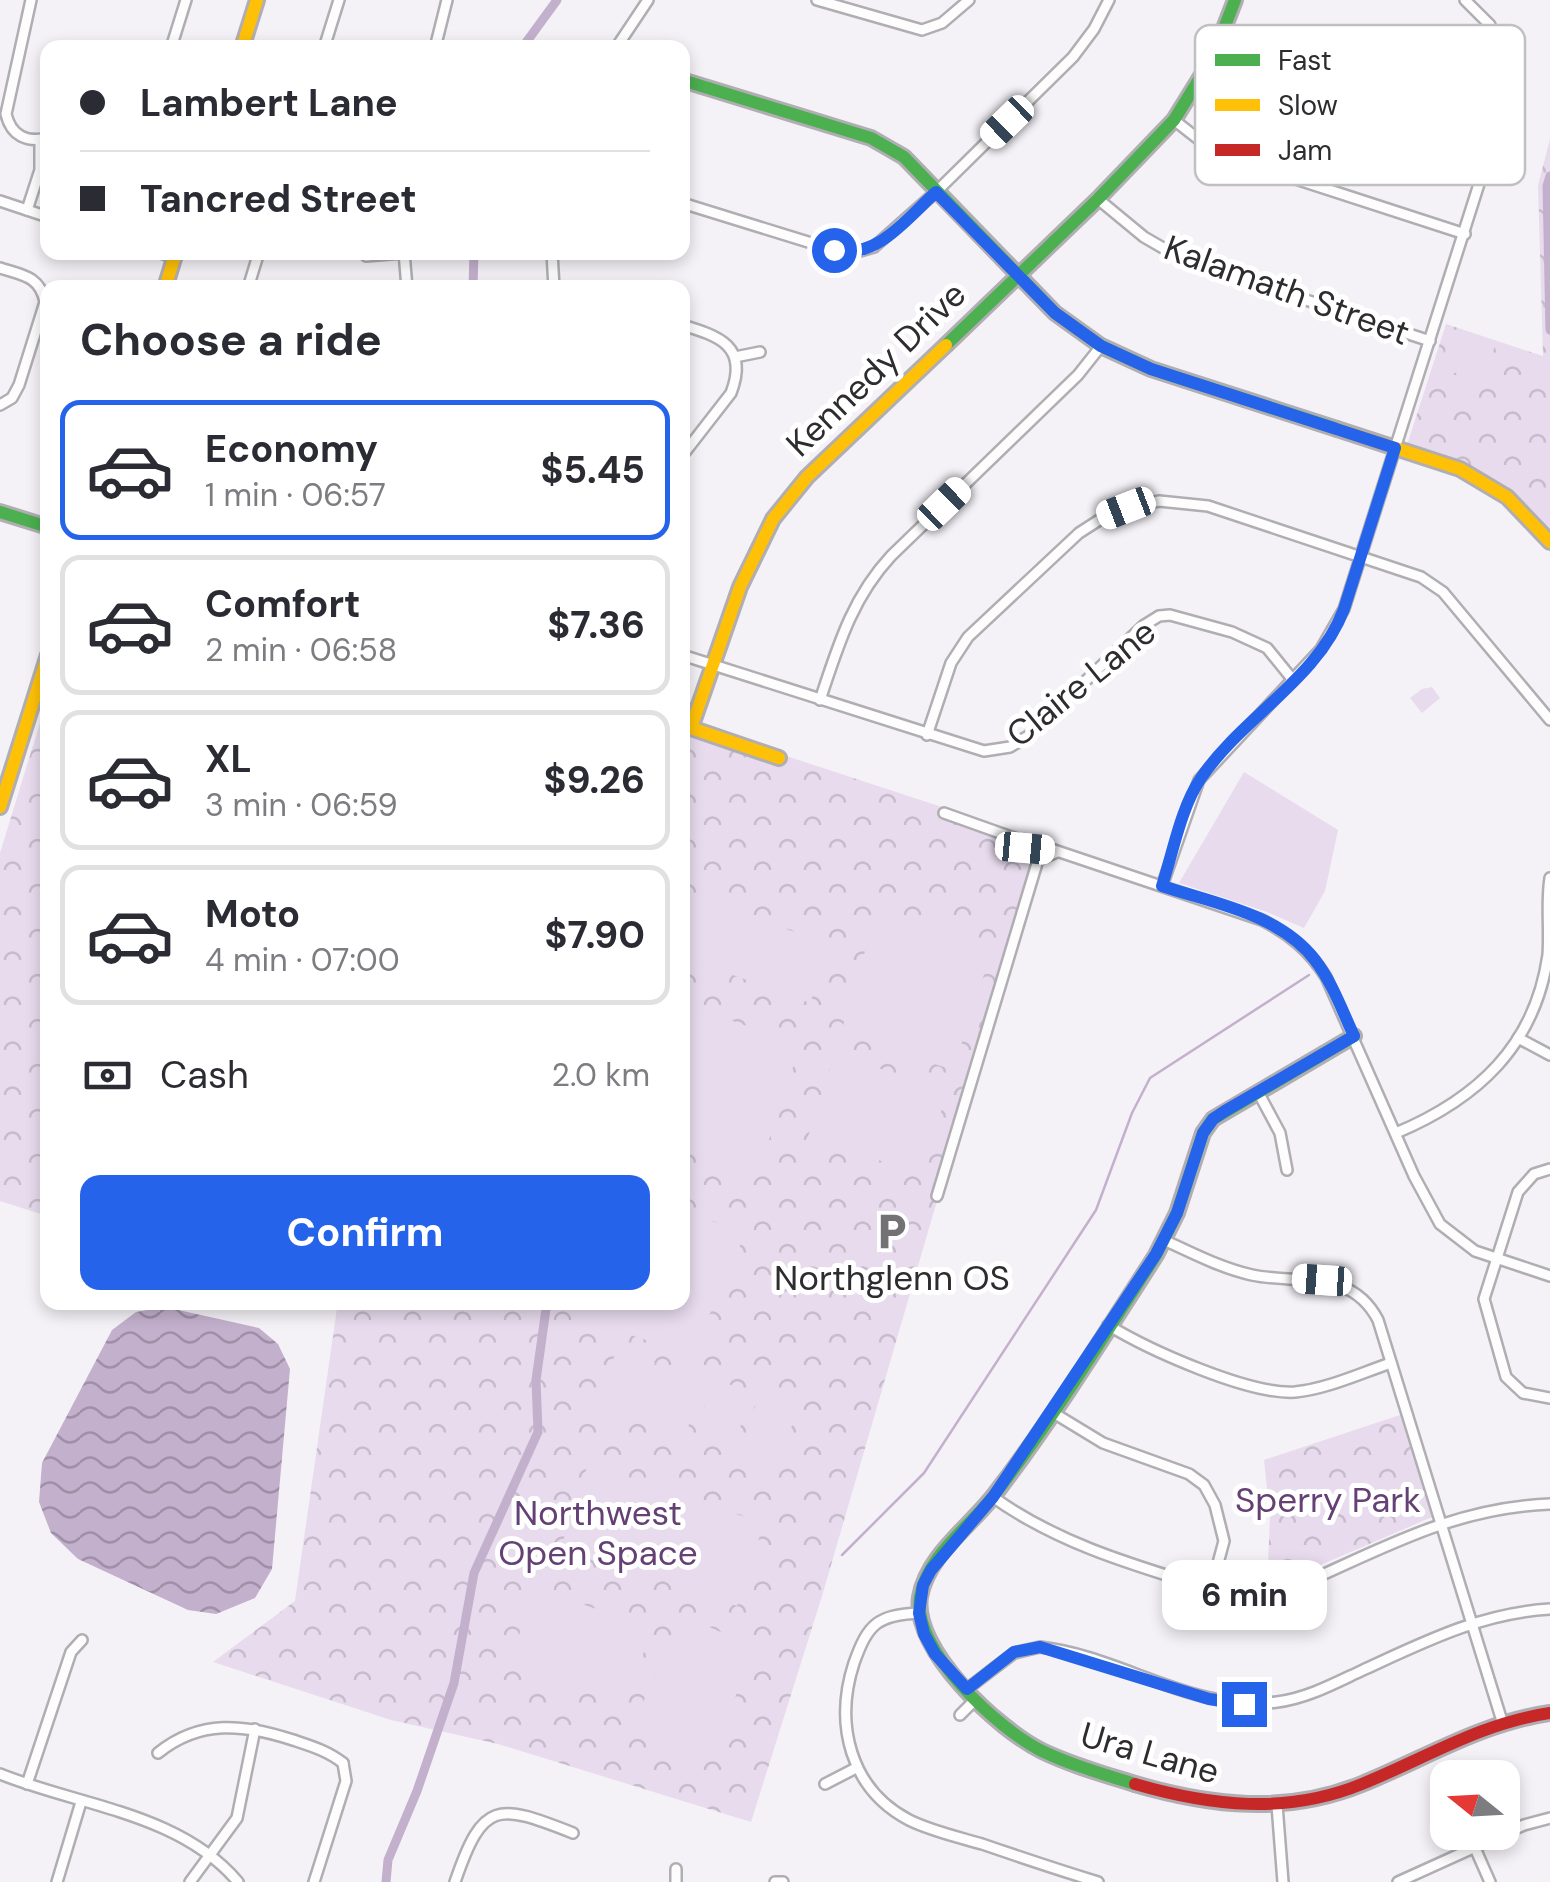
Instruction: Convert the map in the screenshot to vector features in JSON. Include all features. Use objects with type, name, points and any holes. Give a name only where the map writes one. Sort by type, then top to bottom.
[{"type":"street","points":[[31,0],[6,114],[16,134],[28,140],[40,139]]},
{"type":"street","points":[[174,40],[186,0]]},
{"type":"street","points":[[244,40],[257,0]]},
{"type":"street","points":[[326,40],[339,0]]},
{"type":"street","points":[[437,40],[447,0]]},
{"type":"street","points":[[616,40],[648,0]]},
{"type":"street","points":[[817,0],[922,30],[942,24],[969,0]]},
{"type":"street","points":[[690,205],[853,254],[874,247],[936,192],[1073,57],[1109,0]]},
{"type":"street","name":"Kennedy Drive","points":[[1225,25],[1235,0]]},
{"type":"street","points":[[1465,0],[1490,25]]},
{"type":"street","points":[[690,82],[871,138],[904,157],[1016,275],[1068,324],[1101,346],[1151,369],[1448,464],[1484,482],[1520,508],[1550,542]]},
{"type":"street","name":"Kennedy Drive","points":[[780,758],[691,728],[750,557],[777,512],[807,477],[1098,199],[1174,120],[1195,86]]},
{"type":"street","points":[[1174,120],[1195,135]]},
{"type":"street","points":[[27,210],[40,168]]},
{"type":"street","points":[[1315,185],[1465,234]]},
{"type":"street","points":[[1162,886],[1199,780],[1332,634],[1465,234],[1476,185]]},
{"type":"street","name":"Kalamath Street","points":[[1098,199],[1144,237],[1182,259],[1430,341]]},
{"type":"street","points":[[0,201],[40,214]]},
{"type":"street","points":[[0,268],[34,279],[40,286]]},
{"type":"street","points":[[0,405],[12,398],[20,385],[40,319]]},
{"type":"street","points":[[690,327],[717,334],[735,357],[736,382],[732,393],[690,446]]},
{"type":"street","points":[[820,700],[846,624],[868,581],[1078,374],[1101,346]]},
{"type":"street","points":[[735,357],[760,352]]},
{"type":"street","points":[[928,735],[951,663],[961,646],[1064,544],[1107,515],[1150,502],[1198,504],[1421,576],[1443,592],[1550,720]]},
{"type":"street","points":[[0,512],[40,525]]},
{"type":"street","name":"Claire Lane","points":[[690,658],[984,751],[1015,745],[1142,626],[1159,616],[1177,615],[1254,640],[1273,653],[1292,680]]},
{"type":"street","points":[[0,807],[40,681]]},
{"type":"street","points":[[944,814],[1018,840],[1025,848],[1057,852],[1162,886],[1262,920],[1286,933],[1317,962],[1354,1036],[1428,1207],[1440,1224],[1464,1245],[1550,1276]]},
{"type":"street","points":[[937,1196],[1038,860],[1057,852]]},
{"type":"street","points":[[1396,1133],[1432,1117],[1473,1091],[1490,1076],[1518,1038],[1534,1007],[1547,960],[1550,878]]},
{"type":"street","points":[[1098,1882],[914,1822],[880,1800],[856,1768],[847,1736],[848,1681],[868,1630],[881,1620],[919,1613],[920,1593],[931,1570],[993,1497],[1164,1240],[1208,1125],[1354,1036]]},
{"type":"street","points":[[1518,1038],[1550,1055]]},
{"type":"street","points":[[1258,1092],[1280,1133],[1287,1170]]},
{"type":"street","points":[[1550,1169],[1534,1174],[1521,1187],[1484,1300],[1508,1380],[1518,1390],[1550,1398]]},
{"type":"street","points":[[1164,1240],[1250,1274],[1322,1280],[1347,1287],[1362,1296],[1374,1311],[1502,1721]]},
{"type":"street","points":[[1108,1325],[1156,1352],[1272,1391],[1308,1390],[1391,1363]]},
{"type":"street","points":[[1052,1412],[1103,1443],[1189,1474],[1204,1484],[1215,1505],[1224,1541],[1211,1589]]},
{"type":"street","points":[[993,1497],[1039,1527],[1072,1542],[1243,1598],[1270,1598],[1442,1522],[1480,1512],[1550,1504]]},
{"type":"street","points":[[960,1715],[971,1694],[1014,1652],[1040,1647],[1209,1699],[1244,1704],[1279,1702],[1314,1692],[1473,1621],[1550,1609]]},
{"type":"street","name":"Ura Lane","points":[[919,1613],[927,1640],[971,1694],[1020,1738],[1065,1762],[1189,1800],[1234,1807],[1277,1805],[1339,1794],[1502,1721],[1550,1713]]},
{"type":"street","points":[[27,1784],[71,1652],[82,1640]]},
{"type":"street","points":[[158,1753],[171,1742],[204,1729],[255,1729],[348,1761],[346,1780],[314,1882]]},
{"type":"street","points":[[190,1882],[237,1818],[255,1729]]},
{"type":"street","points":[[825,1784],[856,1768]]},
{"type":"street","points":[[0,1774],[169,1830],[210,1854],[238,1882]]},
{"type":"street","points":[[57,1882],[81,1802]]},
{"type":"street","points":[[1277,1805],[1283,1882]]},
{"type":"street","points":[[456,1882],[472,1836],[493,1817],[524,1814],[573,1832]]},
{"type":"street","points":[[1520,1827],[1550,1818]]},
{"type":"street","points":[[1398,1882],[1470,1850]]},
{"type":"street","points":[[1476,1850],[1490,1882]]},
{"type":"street","points":[[676,1868],[676,1882]]},
{"type":"street","points":[[775,1882],[784,1882]]},
{"type":"green space","points":[[1550,139],[1550,532],[1517,499],[1486,476],[1407,445],[1446,324],[1543,356],[1538,185]]},
{"type":"green space","points":[[1452,329],[1496,342],[1483,382],[1440,368]]},
{"type":"green space","points":[[1432,687],[1440,698],[1422,713],[1410,698]]},
{"type":"green space","points":[[40,723],[40,1214],[0,1201],[0,853]]},
{"type":"green space","name":"Northwest Open Space","points":[[690,724],[1042,840],[822,1596],[751,1822],[498,1744],[391,1720],[213,1662],[295,1601],[337,1310],[690,1310]]},
{"type":"green space","points":[[1244,772],[1338,830],[1325,891],[1304,928],[1179,883]]},
{"type":"green space","points":[[700,898],[831,945],[810,1003],[690,960],[690,927]]},
{"type":"green space","points":[[914,918],[994,944],[953,1070],[846,1035],[842,1029],[871,931]]},
{"type":"green space","points":[[690,1006],[788,1041],[797,1055],[757,1176],[690,1154]]},
{"type":"green space","points":[[839,1056],[948,1090],[921,1174],[808,1137],[833,1059]]},
{"type":"green space","points":[[690,1216],[734,1227],[742,1241],[692,1355],[606,1327],[597,1310],[690,1310]]},
{"type":"green space","points":[[616,1351],[655,1363],[635,1424],[596,1411]]},
{"type":"green space","points":[[665,1367],[704,1379],[684,1440],[645,1427]]},
{"type":"green space","points":[[713,1379],[752,1392],[732,1452],[694,1440]]},
{"type":"green space","points":[[758,1397],[797,1410],[777,1471],[738,1458]]},
{"type":"green space","name":"Sperry Park","points":[[1400,1415],[1432,1517],[1267,1588],[1270,1517],[1264,1460]]},
{"type":"green space","points":[[588,1464],[643,1482],[616,1565],[561,1547]]},
{"type":"green space","points":[[649,1483],[704,1501],[676,1584],[621,1566]]},
{"type":"green space","points":[[709,1505],[764,1523],[737,1606],[682,1588]]},
{"type":"green space","points":[[535,1588],[652,1628],[626,1705],[509,1665]]},
{"type":"green space","points":[[682,1615],[757,1648],[707,1760],[632,1727]]},
{"type":"water","points":[[178,1310],[259,1328],[278,1344],[290,1369],[272,1569],[255,1598],[216,1614],[188,1610],[78,1559],[51,1533],[39,1502],[42,1463],[112,1330],[136,1312]]},
{"type":"waterway","points":[[528,40],[557,0]]},
{"type":"waterway","points":[[1550,176],[1550,330]]},
{"type":"waterway","points":[[473,280],[474,260]]},
{"type":"waterway","points":[[842,1555],[924,1473],[1096,1210],[1132,1113],[1150,1078],[1309,975]]},
{"type":"waterway","points":[[386,1882],[388,1860],[417,1791],[454,1683],[474,1573],[538,1432],[536,1380],[546,1310]]},
{"type":"traffic: fast","points":[[1225,25],[1235,0]]},
{"type":"traffic: fast","points":[[690,82],[871,138],[904,157],[1055,313],[1101,346],[1151,369],[1337,429]]},
{"type":"traffic: fast","points":[[946,345],[1174,120],[1195,86]]},
{"type":"traffic: fast","points":[[0,512],[40,524]]},
{"type":"traffic: fast","points":[[1135,1784],[1042,1751],[982,1707],[943,1663],[930,1640],[921,1618],[924,1582],[940,1554],[995,1494],[1037,1436],[1156,1255],[1177,1213],[1203,1133],[1213,1119],[1354,1036]]},
{"type":"traffic: slow","points":[[244,40],[257,0]]},
{"type":"traffic: slow","points":[[167,280],[174,260]]},
{"type":"traffic: slow","points":[[779,758],[691,728],[740,587],[773,519],[807,477],[946,345]]},
{"type":"traffic: slow","points":[[1337,429],[1460,469],[1507,497],[1550,542]]},
{"type":"traffic: slow","points":[[0,807],[40,680]]},
{"type":"traffic: jam","points":[[1135,1784],[1220,1802],[1305,1800],[1362,1784],[1477,1733],[1550,1713]]},
{"type":"place","name":"Northglenn OS","points":[[892,1231]]},
{"type":"route","points":[[834,250],[853,254],[869,250],[936,192],[1055,313],[1101,346],[1151,369],[1395,448],[1344,609],[1332,634],[1199,780],[1162,886],[1262,920],[1286,933],[1317,962],[1354,1036],[1225,1111],[1208,1125],[1172,1226],[1156,1254],[993,1497],[931,1570],[920,1602],[927,1640],[967,1689],[1014,1652],[1040,1647],[1209,1699],[1244,1704]]}]
